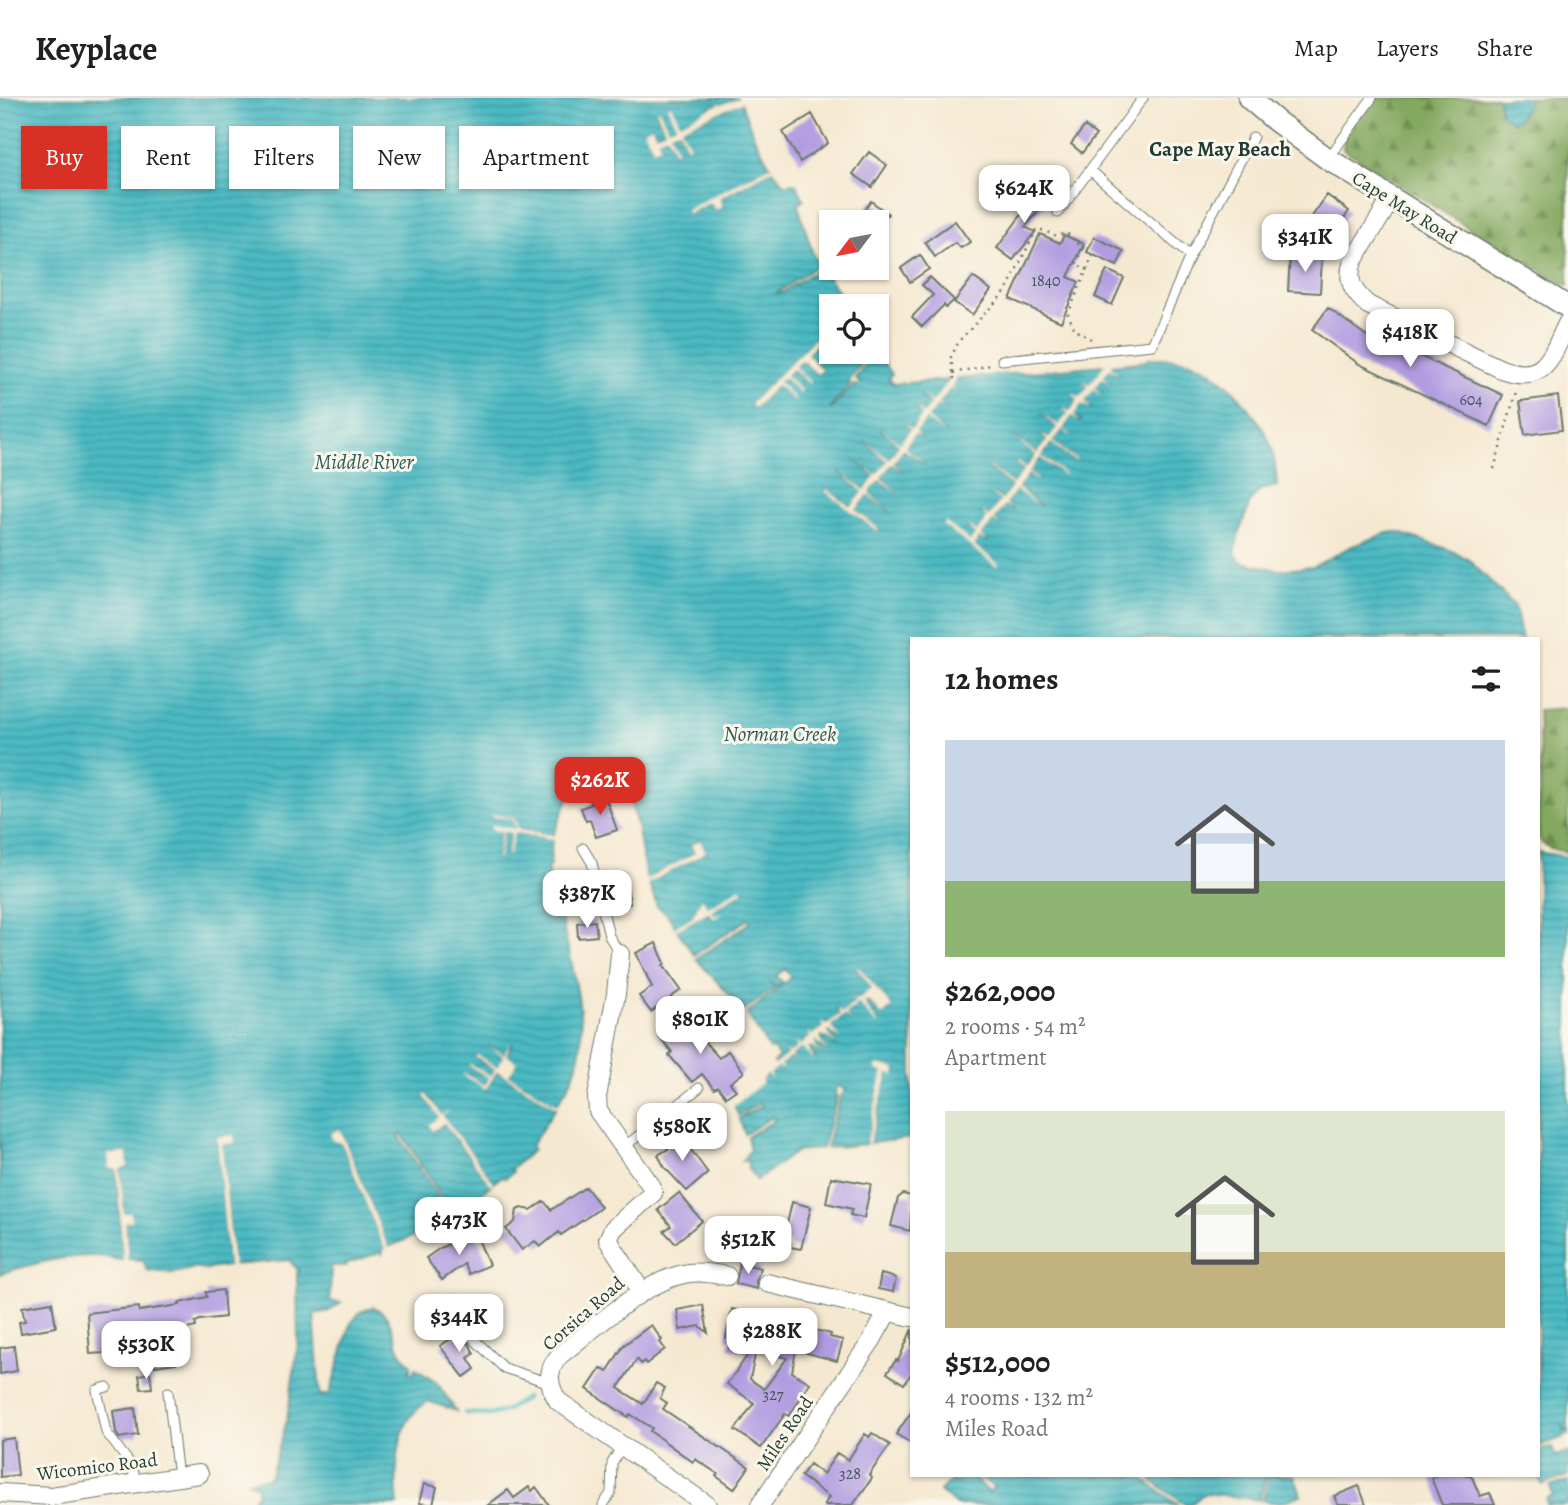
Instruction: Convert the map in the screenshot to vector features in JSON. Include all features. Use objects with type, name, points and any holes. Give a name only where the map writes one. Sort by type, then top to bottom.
[{"type":"street","name":"Cape May Road","points":[[1249,98],[1328,159],[1568,307]]},
{"type":"street","points":[[1392,198],[1349,272],[1350,285],[1356,295],[1368,305],[1501,369],[1521,375],[1535,373],[1545,366],[1568,322]]},
{"type":"street","name":"Corsica Road","points":[[620,954],[616,994],[597,1097],[598,1111],[648,1180],[653,1193],[612,1229],[608,1240],[642,1292],[560,1355],[553,1363],[550,1383],[558,1401],[707,1505]]},
{"type":"street","points":[[642,1292],[664,1280],[690,1272],[727,1276]]},
{"type":"street","points":[[767,1283],[910,1317]]},
{"type":"street","name":"Miles Road","points":[[760,1505],[872,1340],[887,1313]]},
{"type":"street","name":"Wicomico Road","points":[[0,1493],[38,1501],[199,1474]]},
{"type":"lane","points":[[1058,212],[1143,98]]},
{"type":"lane","points":[[1328,159],[1371,98]]},
{"type":"lane","points":[[1002,360],[1152,345],[1190,256],[1253,137]]},
{"type":"lane","points":[[1090,170],[1190,256]]},
{"type":"lane","points":[[583,848],[592,863],[609,936],[620,954]]},
{"type":"lane","points":[[624,1147],[699,1088]]},
{"type":"lane","points":[[456,1322],[504,1368],[550,1383]]},
{"type":"lane","points":[[107,1387],[97,1390],[106,1432],[131,1465],[137,1483]]},
{"type":"lane","points":[[168,1392],[178,1477]]},
{"type":"lane","points":[[603,1505],[611,1493],[612,1464],[622,1446]]},
{"type":"path","points":[[954,379],[951,358],[959,341],[1006,291],[1036,230],[1057,236],[1066,233],[1088,250]]},
{"type":"path","points":[[1084,248],[1076,264],[1087,270]]},
{"type":"path","points":[[1093,255],[1068,314],[1080,334],[1113,349]]},
{"type":"path","points":[[953,373],[1002,360]]},
{"type":"path","points":[[1494,469],[1521,375]]},
{"type":"green space","points":[[1372,98],[1568,98],[1568,286],[1494,244],[1343,149],[1345,136]]},
{"type":"green space","points":[[1568,708],[1568,853],[1550,848],[1540,840],[1540,710]]},
{"type":"water","name":"Middle River","points":[[0,98],[738,98],[708,108],[709,111],[679,123],[670,105],[668,106],[677,124],[668,128],[659,109],[656,111],[665,130],[656,134],[652,126],[645,130],[653,149],[661,146],[658,139],[667,135],[675,152],[678,151],[670,134],[679,130],[687,147],[689,146],[681,128],[741,103],[755,139],[770,166],[687,211],[689,214],[711,202],[716,210],[723,206],[719,198],[772,170],[786,185],[796,184],[804,199],[798,205],[814,257],[819,264],[775,294],[783,292],[819,268],[819,280],[830,280],[840,294],[819,294],[819,334],[750,404],[754,408],[777,385],[793,400],[778,383],[784,377],[802,391],[786,376],[793,369],[809,384],[795,367],[802,360],[817,374],[822,369],[807,355],[819,342],[819,364],[861,364],[831,410],[853,384],[856,387],[860,382],[855,378],[867,364],[884,364],[892,374],[888,379],[893,384],[950,380],[932,403],[920,395],[931,404],[924,413],[915,408],[923,415],[912,429],[904,424],[910,430],[900,444],[880,429],[899,445],[888,459],[864,441],[887,461],[876,475],[853,458],[875,476],[865,490],[839,472],[863,492],[851,507],[825,490],[877,531],[879,529],[856,510],[868,495],[891,513],[869,493],[879,480],[900,494],[881,478],[891,464],[903,471],[893,463],[903,449],[925,464],[905,447],[915,434],[922,439],[916,432],[926,419],[946,433],[927,418],[938,405],[946,409],[939,403],[950,389],[960,396],[950,388],[957,379],[1104,365],[1089,386],[1082,381],[1088,387],[1080,398],[1071,393],[1078,399],[1069,412],[1059,406],[1068,413],[1059,425],[1040,413],[1057,427],[1049,438],[1040,433],[1047,440],[1037,453],[1012,435],[1036,454],[1025,468],[1016,464],[1024,470],[1013,484],[989,466],[988,468],[1012,486],[1001,500],[994,494],[1000,501],[989,516],[981,511],[988,518],[976,533],[966,526],[975,535],[970,542],[943,524],[998,564],[974,545],[979,538],[988,542],[981,536],[993,520],[1002,527],[994,519],[1005,505],[1013,511],[1006,503],[1017,489],[1041,507],[1018,488],[1028,474],[1038,479],[1029,472],[1040,458],[1064,475],[1042,456],[1052,443],[1075,461],[1076,459],[1053,442],[1062,430],[1070,436],[1063,429],[1072,416],[1080,422],[1074,415],[1083,403],[1092,408],[1084,401],[1093,389],[1102,395],[1094,388],[1102,377],[1110,383],[1103,376],[1109,368],[1119,376],[1110,367],[1112,365],[1147,361],[1148,358],[1165,358],[1203,367],[1226,384],[1248,407],[1272,448],[1277,486],[1260,490],[1251,500],[1235,553],[1241,562],[1278,570],[1313,567],[1350,547],[1397,532],[1450,550],[1469,560],[1515,606],[1522,637],[910,637],[910,1138],[869,1143],[888,1073],[896,1070],[878,1065],[884,1072],[866,1144],[826,1148],[840,1098],[846,1089],[837,1086],[837,1097],[822,1148],[797,1151],[757,1180],[747,1168],[749,1165],[745,1160],[742,1161],[750,1150],[747,1137],[775,1120],[772,1117],[745,1134],[739,1118],[762,1106],[760,1103],[738,1115],[734,1105],[779,1066],[783,1071],[780,1065],[791,1057],[796,1060],[792,1055],[803,1046],[816,1060],[808,1046],[814,1047],[822,1055],[815,1039],[829,1052],[820,1035],[827,1037],[836,1047],[827,1030],[841,1040],[831,1026],[844,1015],[849,1020],[846,1014],[860,1002],[878,1022],[863,1000],[871,1003],[882,1015],[892,1007],[859,967],[857,969],[872,988],[857,1000],[851,996],[855,1002],[842,1013],[836,1008],[840,1014],[826,1025],[822,1022],[824,1026],[812,1036],[808,1032],[810,1037],[800,1045],[796,1041],[799,1046],[788,1054],[783,1051],[787,1055],[774,1065],[779,1057],[772,1048],[770,1050],[747,1014],[791,977],[785,969],[776,976],[782,982],[776,987],[770,981],[774,988],[744,1011],[696,959],[750,923],[748,919],[694,955],[677,930],[708,912],[714,919],[716,916],[711,910],[743,891],[742,888],[708,907],[702,899],[692,917],[675,927],[668,915],[657,906],[649,883],[706,852],[700,840],[691,845],[695,853],[647,879],[637,826],[625,788],[610,767],[601,764],[591,767],[579,780],[553,835],[519,830],[514,818],[492,815],[512,819],[517,829],[501,831],[497,858],[503,832],[511,833],[507,855],[513,833],[552,839],[550,866],[547,869],[553,890],[541,895],[544,907],[557,903],[576,984],[581,1026],[580,1046],[575,1070],[557,1104],[509,1075],[516,1062],[506,1055],[513,1043],[504,1054],[488,1045],[504,1056],[497,1067],[476,1055],[476,1058],[495,1070],[491,1076],[469,1066],[489,1078],[485,1085],[465,1073],[486,1089],[497,1071],[556,1107],[531,1146],[533,1150],[511,1169],[513,1172],[494,1183],[426,1094],[424,1096],[440,1117],[429,1126],[434,1131],[444,1123],[491,1185],[472,1201],[470,1199],[450,1211],[402,1134],[399,1136],[448,1213],[412,1237],[388,1247],[340,1129],[330,1133],[342,1144],[384,1248],[382,1254],[381,1252],[345,1264],[346,1266],[331,1266],[330,1301],[341,1303],[329,1311],[314,1314],[320,1395],[330,1393],[350,1325],[360,1312],[373,1307],[389,1320],[400,1351],[411,1365],[409,1373],[413,1374],[415,1368],[438,1384],[456,1411],[428,1401],[408,1421],[397,1462],[398,1505],[249,1505],[257,1494],[257,1486],[248,1481],[269,1478],[287,1420],[298,1343],[299,1271],[289,1260],[233,1265],[222,1144],[234,1143],[234,1135],[217,1138],[228,1266],[202,1270],[195,1268],[173,1273],[147,1270],[143,1260],[128,1259],[125,1221],[131,1221],[131,1213],[124,1213],[120,1168],[128,1167],[127,1153],[109,1154],[109,1169],[116,1168],[123,1260],[85,1256],[35,1264],[0,1274]]},
{"type":"water","points":[[1498,98],[1530,98],[1519,118],[1513,122],[1501,114]]},
{"type":"water","points":[[1540,852],[1568,857],[1568,1434],[1562,1424],[1566,1436],[1540,1446]]},
{"type":"water","points":[[1552,1447],[1555,1456],[1568,1452],[1568,1476],[1542,1485],[1539,1477],[1540,1451]]},
{"type":"water","points":[[962,1477],[973,1477],[989,1492],[994,1487],[980,1477],[1144,1477],[1143,1479],[1178,1505],[956,1505],[940,1491],[952,1479],[957,1483]]},
{"type":"water","points":[[1155,1477],[1295,1477],[1301,1495],[1279,1503],[1263,1501],[1268,1480],[1265,1478],[1260,1500],[1205,1493],[1190,1505],[1186,1505],[1152,1481]]},
{"type":"water","points":[[1568,1481],[1568,1505],[1546,1505],[1546,1499],[1553,1496],[1550,1487]]},
{"type":"pier","points":[[739,98],[741,103],[681,128],[690,146],[687,147],[679,130],[670,133],[678,151],[675,152],[667,135],[658,139],[661,146],[653,149],[644,130],[652,126],[656,134],[665,130],[656,110],[659,109],[668,128],[676,125],[668,106],[671,105],[680,123],[721,103],[722,105]]},
{"type":"pier","points":[[770,166],[772,170],[719,198],[723,206],[715,210],[711,202],[688,214],[686,210]]},
{"type":"pier","points":[[819,334],[819,342],[807,354],[822,370],[817,374],[802,360],[795,367],[811,383],[793,369],[786,375],[802,391],[800,393],[784,377],[779,382],[795,399],[777,385],[754,408],[750,404]]},
{"type":"pier","points":[[1104,365],[1112,365],[1120,375],[1109,369],[1104,376],[1110,384],[1102,378],[1095,388],[1102,396],[1093,390],[1085,401],[1091,409],[1082,404],[1074,415],[1080,422],[1072,416],[1063,429],[1071,435],[1062,430],[1053,442],[1077,460],[1051,443],[1042,456],[1065,474],[1040,458],[1029,472],[1038,479],[1028,474],[1018,488],[1041,508],[1016,490],[1006,503],[1013,511],[1005,505],[994,519],[1002,527],[993,521],[981,536],[988,542],[979,538],[974,545],[999,564],[997,567],[943,525],[945,522],[970,541],[975,535],[966,525],[977,532],[987,518],[981,510],[989,516],[1000,501],[992,495],[1002,500],[1012,486],[988,467],[1013,484],[1024,470],[1017,462],[1026,468],[1036,455],[1011,435],[1037,453],[1047,440],[1040,433],[1049,438],[1057,427],[1040,413],[1059,425],[1068,413],[1059,406],[1070,411],[1078,400],[1071,392],[1080,397],[1088,387],[1081,380],[1089,385]]},
{"type":"pier","points":[[957,379],[951,388],[961,396],[950,389],[939,403],[946,410],[938,405],[928,418],[946,434],[926,420],[916,432],[923,439],[915,434],[905,447],[925,463],[903,449],[893,463],[903,471],[891,464],[881,478],[904,497],[880,480],[869,493],[891,513],[868,495],[856,510],[879,529],[877,531],[825,491],[827,489],[851,507],[863,492],[840,472],[865,490],[875,476],[854,457],[876,475],[887,461],[865,441],[889,459],[899,445],[880,428],[900,443],[910,430],[904,423],[912,429],[922,415],[915,407],[924,413],[931,404],[921,394],[932,402],[950,380]]},
{"type":"pier","points":[[492,814],[514,818],[519,830],[553,835],[552,839],[514,833],[507,855],[511,833],[503,832],[497,858],[501,831],[491,830],[492,825],[516,829],[512,819],[492,817]]},
{"type":"pier","points":[[700,840],[706,852],[649,883],[647,879],[695,853],[691,845]]},
{"type":"pier","points":[[741,887],[743,891],[712,910],[714,915],[723,913],[714,919],[708,912],[677,930],[675,927],[692,917],[702,898],[708,907]]},
{"type":"pier","points":[[859,967],[892,1007],[882,1015],[871,1003],[864,1000],[878,1023],[876,1024],[859,1003],[846,1014],[850,1021],[844,1015],[831,1026],[842,1040],[827,1030],[836,1046],[827,1037],[820,1035],[830,1052],[814,1039],[823,1056],[814,1047],[808,1046],[815,1062],[803,1047],[792,1055],[796,1061],[791,1057],[780,1065],[784,1070],[778,1067],[770,1074],[772,1079],[767,1074],[762,1083],[733,1107],[732,1103],[772,1068],[769,1061],[774,1065],[787,1055],[783,1050],[789,1054],[798,1046],[795,1041],[801,1045],[810,1037],[808,1031],[812,1035],[824,1027],[820,1021],[826,1025],[840,1014],[836,1008],[842,1013],[855,1002],[850,996],[857,1000],[872,988],[857,968]]},
{"type":"pier","points":[[512,1041],[506,1055],[517,1062],[509,1075],[557,1104],[556,1107],[497,1071],[486,1089],[463,1075],[464,1073],[485,1085],[489,1078],[469,1066],[470,1064],[491,1076],[495,1069],[475,1057],[477,1055],[497,1067],[503,1056],[487,1045],[504,1054]]},
{"type":"pier","points":[[877,1065],[896,1069],[895,1075],[888,1074],[869,1143],[866,1144],[883,1072],[876,1070]]},
{"type":"pier","points":[[426,1094],[442,1115],[450,1109],[443,1116],[494,1183],[491,1185],[444,1123],[433,1131],[429,1125],[439,1117],[424,1096]]},
{"type":"pier","points":[[340,1129],[388,1247],[384,1248],[342,1144],[333,1140],[330,1133]]},
{"type":"pier","points":[[234,1135],[235,1143],[222,1144],[233,1265],[228,1266],[217,1137]]},
{"type":"pier","points":[[127,1153],[128,1167],[120,1169],[124,1213],[131,1213],[132,1221],[125,1222],[128,1259],[123,1260],[117,1169],[109,1169],[108,1154]]},
{"type":"building","points":[[812,114],[828,143],[800,162],[783,132]]},
{"type":"building","points":[[1085,126],[1096,135],[1082,153],[1071,144]]},
{"type":"building","points":[[869,152],[887,165],[872,187],[853,174]]},
{"type":"building","points":[[1044,184],[1055,192],[1025,227],[1035,232],[1013,260],[997,248]]},
{"type":"building","points":[[1327,195],[1349,211],[1329,241],[1306,225]]},
{"type":"building","points":[[871,201],[883,210],[865,210]]},
{"type":"building","points":[[955,221],[970,242],[961,248],[955,243],[935,257],[925,242]]},
{"type":"building","points":[[1040,234],[1060,243],[1064,235],[1084,244],[1068,277],[1079,282],[1061,322],[1010,299]]},
{"type":"building","points":[[1094,237],[1124,251],[1117,266],[1087,252]]},
{"type":"building","points":[[920,255],[929,269],[910,282],[901,268]]},
{"type":"building","points":[[1290,255],[1322,257],[1320,293],[1288,291]]},
{"type":"building","points":[[1107,270],[1124,278],[1112,305],[1095,297]]},
{"type":"building","points":[[930,277],[954,300],[946,308],[944,305],[922,327],[912,317],[933,295],[922,285]]},
{"type":"building","points":[[973,277],[991,290],[972,315],[954,302]]},
{"type":"building","points":[[1328,308],[1371,339],[1373,334],[1503,395],[1489,426],[1359,364],[1312,330]]},
{"type":"building","points":[[1558,396],[1562,430],[1525,435],[1520,401]]},
{"type":"building","points":[[605,796],[617,830],[596,837],[590,820],[586,821],[581,808]]},
{"type":"building","points":[[625,875],[630,904],[610,908],[603,879]]},
{"type":"building","points":[[595,921],[597,936],[578,938],[577,923]]},
{"type":"building","points":[[656,943],[665,963],[663,965],[681,990],[651,1012],[639,996],[652,987],[636,953]]},
{"type":"building","points":[[682,1016],[688,1023],[695,1018],[708,1033],[702,1039],[719,1058],[728,1051],[744,1072],[730,1083],[736,1090],[726,1097],[718,1087],[714,1089],[702,1074],[692,1082],[669,1055],[672,1052],[659,1037]]},
{"type":"building","points":[[680,1135],[708,1173],[687,1191],[665,1168],[658,1155],[668,1149],[665,1145]]},
{"type":"building","points":[[831,1177],[871,1184],[864,1218],[850,1215],[852,1209],[826,1203]]},
{"type":"building","points":[[586,1187],[601,1207],[561,1235],[559,1232],[540,1247],[535,1241],[522,1250],[506,1229],[515,1222],[517,1210],[531,1210],[544,1201],[551,1210]]},
{"type":"building","points":[[679,1193],[702,1221],[675,1243],[664,1231],[671,1226],[658,1210]]},
{"type":"building","points":[[903,1194],[910,1196],[910,1231],[891,1226],[898,1198]]},
{"type":"building","points":[[792,1202],[811,1207],[801,1249],[790,1247],[791,1243],[783,1242]]},
{"type":"building","points":[[475,1232],[489,1265],[469,1274],[464,1264],[442,1280],[426,1258],[440,1248]]},
{"type":"building","points":[[740,1263],[761,1268],[756,1281],[757,1289],[736,1284]]},
{"type":"building","points":[[881,1274],[896,1278],[893,1292],[878,1289]]},
{"type":"building","points":[[223,1290],[225,1317],[200,1320],[195,1322],[196,1327],[172,1332],[176,1363],[155,1366],[153,1349],[130,1351],[129,1347],[90,1354],[87,1313],[139,1307],[139,1311],[180,1305],[179,1303],[207,1297],[206,1292]]},
{"type":"building","points":[[52,1302],[56,1327],[21,1333],[19,1322],[25,1321],[22,1307]]},
{"type":"building","points":[[483,1305],[498,1324],[482,1337],[470,1326],[473,1323],[468,1316]]},
{"type":"building","points":[[703,1305],[708,1333],[700,1326],[680,1330],[677,1310]]},
{"type":"building","points":[[732,1309],[831,1334],[830,1337],[843,1340],[837,1361],[796,1350],[792,1372],[810,1383],[789,1416],[785,1414],[761,1448],[735,1430],[754,1403],[727,1384],[749,1353],[729,1348],[731,1339],[726,1338]],"holes":[[[756,1350],[787,1358],[764,1389],[750,1379]]]},
{"type":"building","points":[[651,1325],[665,1349],[646,1364],[644,1361],[641,1364],[637,1359],[618,1388],[643,1404],[656,1383],[665,1388],[660,1398],[667,1403],[663,1409],[749,1467],[734,1489],[716,1476],[718,1474],[695,1459],[693,1462],[650,1431],[652,1428],[630,1414],[628,1417],[587,1389],[601,1368],[607,1372],[624,1345]]},
{"type":"building","points":[[458,1334],[470,1345],[474,1354],[468,1358],[475,1369],[464,1377],[440,1346]]},
{"type":"building","points":[[910,1334],[910,1375],[904,1384],[887,1373],[896,1360],[898,1361]]},
{"type":"building","points":[[14,1346],[17,1371],[0,1374],[0,1348]]},
{"type":"building","points":[[150,1373],[152,1388],[141,1389],[139,1375]]},
{"type":"building","points":[[135,1408],[138,1435],[119,1438],[113,1411]]},
{"type":"building","points":[[910,1414],[910,1443],[896,1434]]},
{"type":"building","points":[[872,1433],[890,1445],[869,1475],[872,1478],[853,1505],[824,1505],[829,1497],[801,1476],[810,1464],[823,1474],[837,1453],[848,1460],[865,1434],[869,1437]]},
{"type":"building","points":[[14,1438],[18,1475],[0,1477],[0,1440]]},
{"type":"building","points":[[1472,1477],[1480,1496],[1490,1493],[1495,1505],[1442,1505],[1431,1478]]},
{"type":"building","points":[[424,1484],[437,1487],[433,1505],[419,1503]]},
{"type":"building","points":[[1359,1486],[1366,1505],[1338,1505],[1334,1496]]},
{"type":"building","points":[[529,1487],[532,1491],[536,1487],[549,1505],[488,1505],[508,1490],[514,1498]]},
{"type":"waterway","points":[[505,1411],[526,1398]]},
{"type":"waterway","points":[[465,1413],[489,1415],[501,1412]]},
{"type":"district","name":"Cape May Beach","points":[[1220,149]]},
{"type":"water label","name":"Norman Creek","points":[[780,734]]}]
